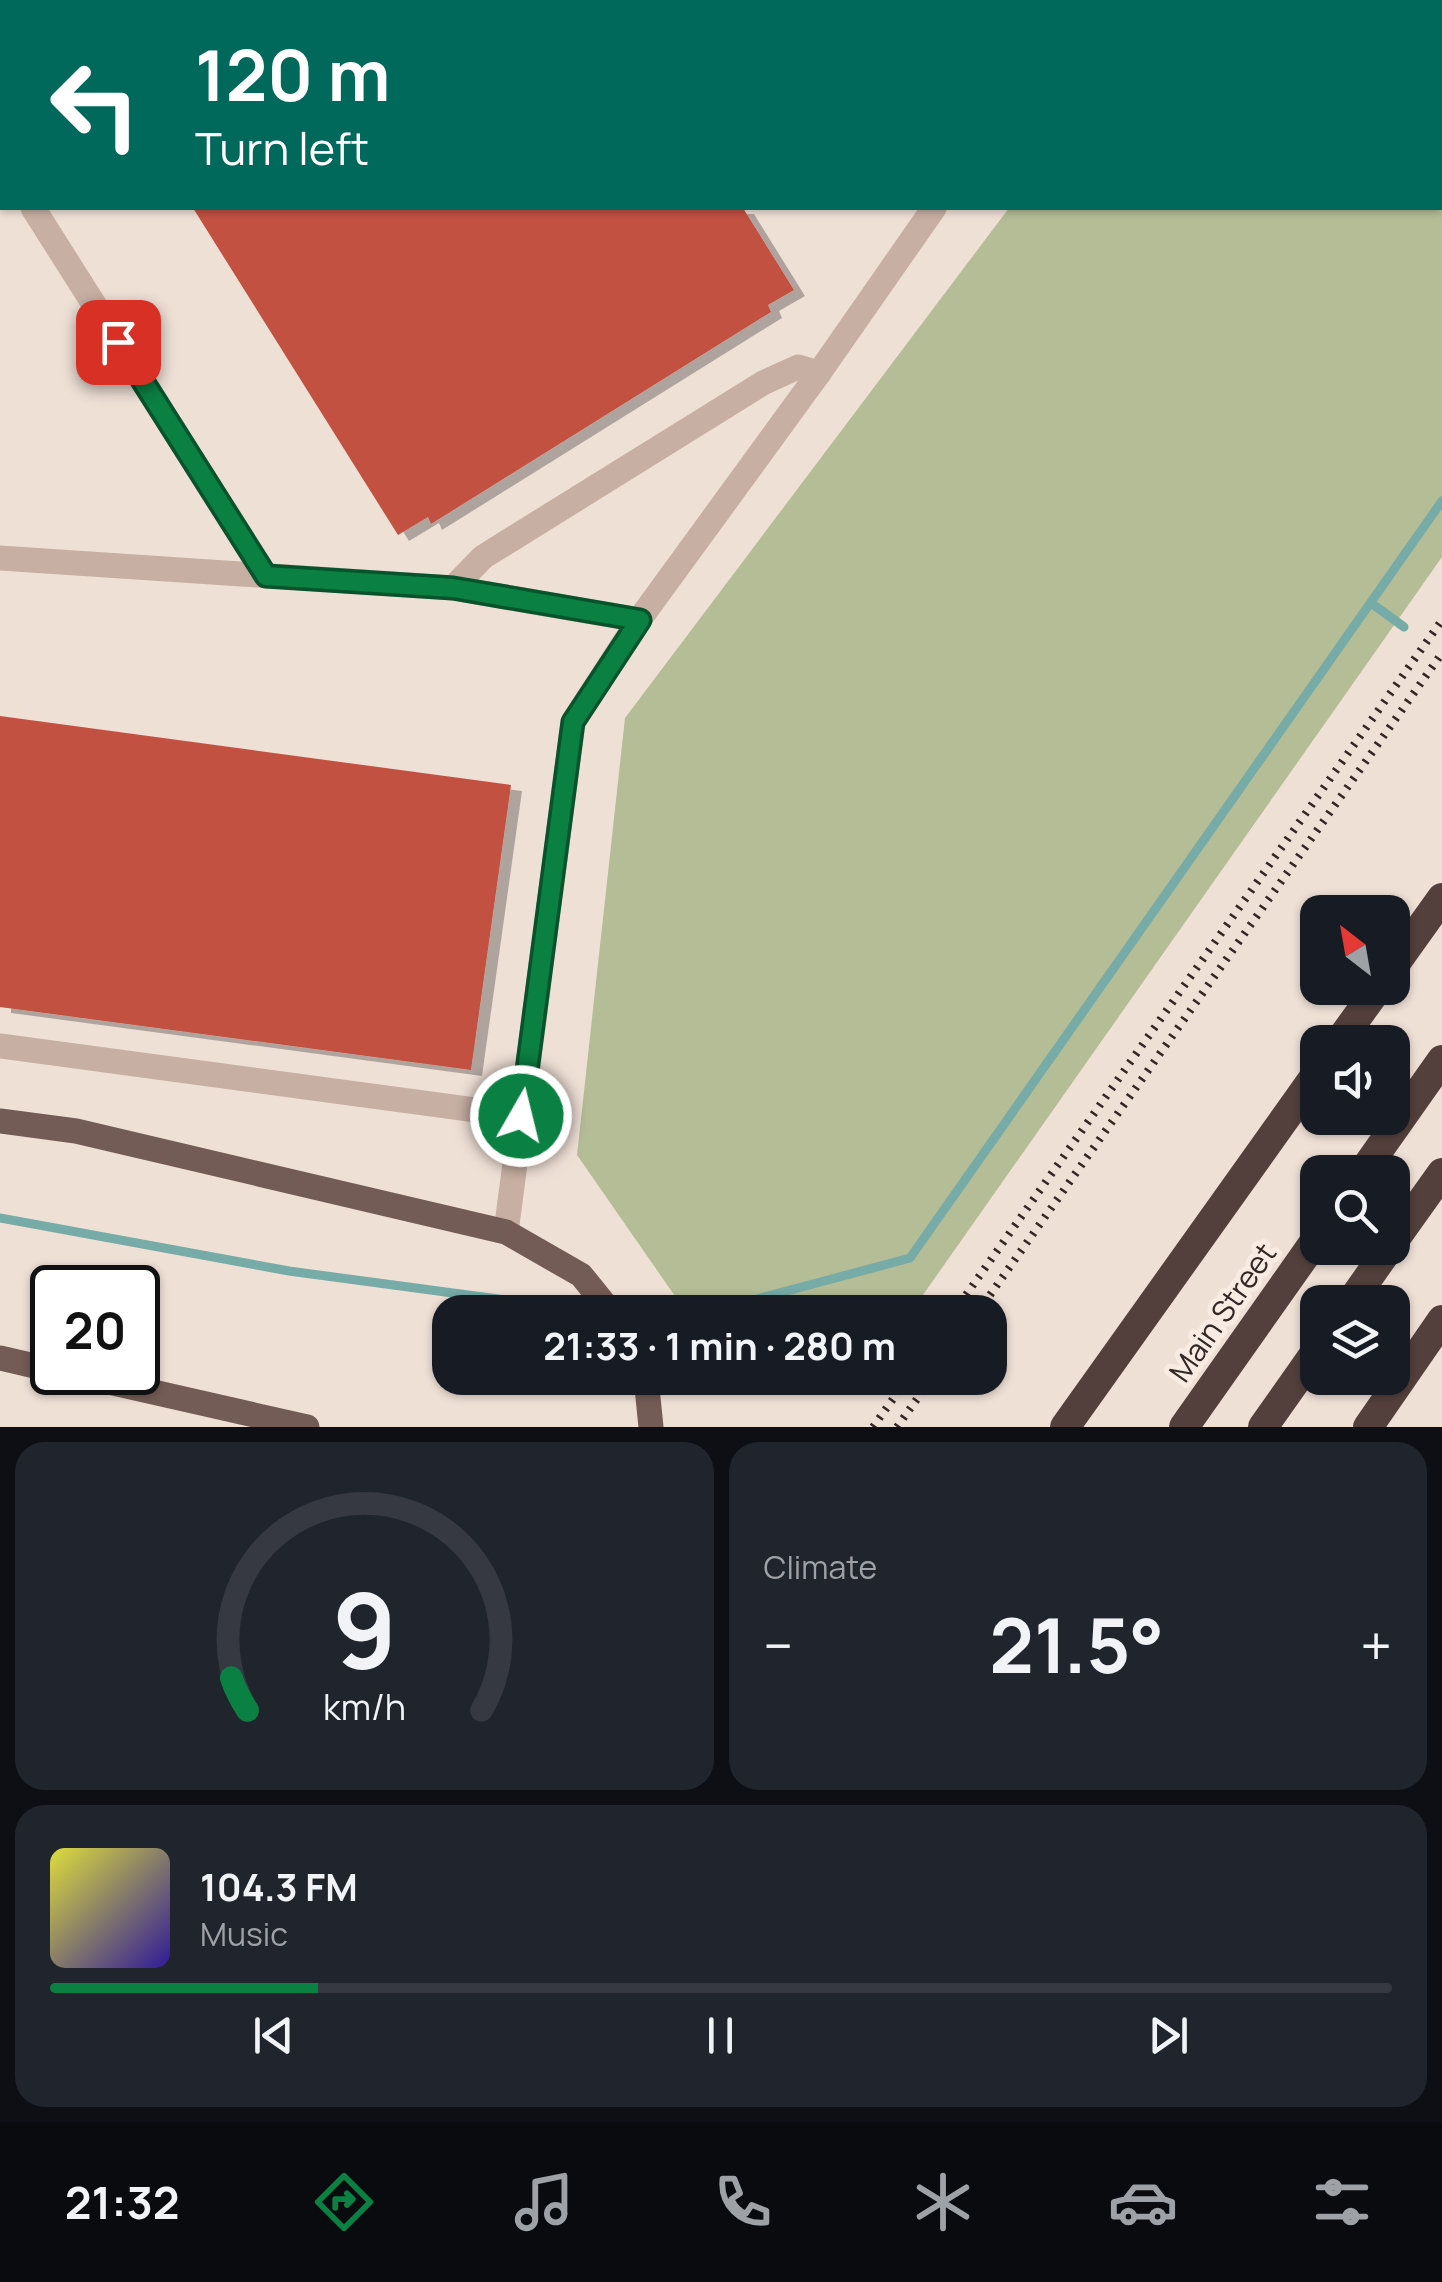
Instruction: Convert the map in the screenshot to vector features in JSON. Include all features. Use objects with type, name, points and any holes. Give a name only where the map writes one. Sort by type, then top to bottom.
[{"type":"highway","points":[[1410,943],[1442,898]]},
{"type":"highway","points":[[1374,1155],[1442,1060]]},
{"type":"highway","points":[[1065,1427],[1300,1097]]},
{"type":"highway","points":[[1410,1218],[1442,1173]]},
{"type":"highway","name":"Main Street","points":[[1184,1427],[1300,1263]]},
{"type":"highway","points":[[1368,1427],[1442,1320]]},
{"type":"highway","points":[[1263,1427],[1300,1375]]},
{"type":"main road","points":[[0,1120],[76,1131],[506,1232],[581,1275],[597,1295]]},
{"type":"main road","points":[[0,1358],[30,1365]]},
{"type":"main road","points":[[160,1394],[307,1427]]},
{"type":"main road","points":[[648,1395],[651,1427]]},
{"type":"lane","points":[[33,210],[266,576]]},
{"type":"lane","points":[[506,1232],[573,722],[640,620],[819,374],[923,213]]},
{"type":"lane","points":[[453,588],[482,557],[763,383],[798,367],[819,374]]},
{"type":"lane","points":[[0,558],[453,588],[640,620]]},
{"type":"lane","points":[[0,1046],[521,1116]]},
{"type":"green space","points":[[1007,210],[1442,210],[1442,557],[923,1295],[674,1295],[577,1155],[625,718]]},
{"type":"building","points":[[194,210],[744,210],[794,290],[768,305],[771,312],[431,524],[428,517],[398,535]]},
{"type":"building","points":[[0,716],[511,785],[471,1070],[0,1007]]},
{"type":"waterway","points":[[772,1295],[910,1258],[1442,501]]},
{"type":"waterway","points":[[1371,603],[1404,627]]},
{"type":"waterway","points":[[0,1218],[289,1271],[468,1295]]},
{"type":"railway","points":[[966,1295],[1442,620]]},
{"type":"railway","points":[[990,1295],[1442,653]]},
{"type":"railway","points":[[873,1427],[896,1395]]},
{"type":"railway","points":[[897,1427],[920,1395]]},
{"type":"route","points":[[118,342],[266,576],[453,588],[640,620],[573,722],[521,1116]]}]
